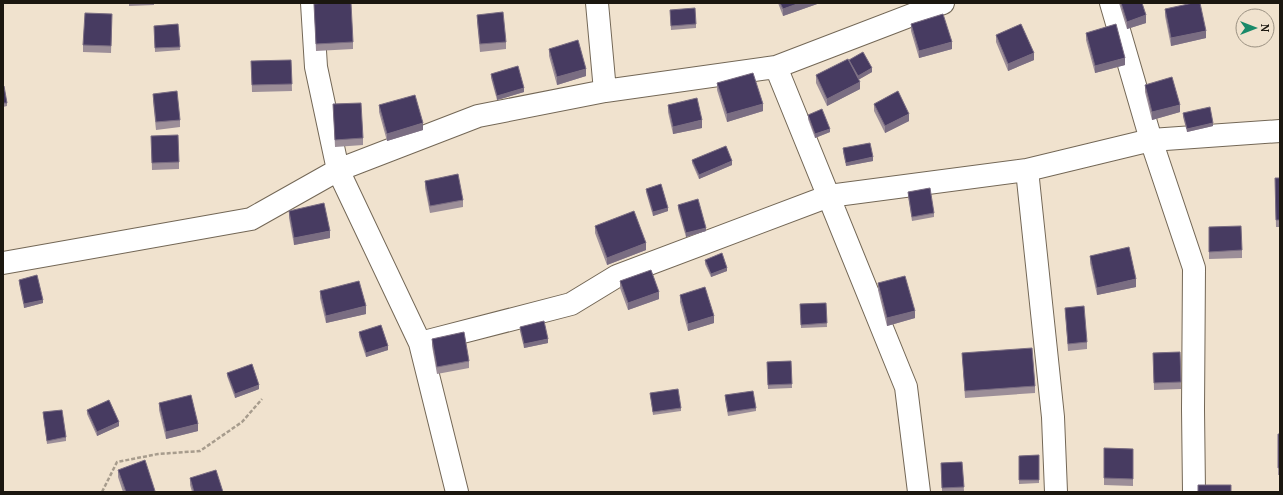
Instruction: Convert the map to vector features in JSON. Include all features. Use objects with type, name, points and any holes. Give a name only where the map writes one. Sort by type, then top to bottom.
[{"type":"street","points":[[312,3],[316,68],[338,170],[420,343],[457,492]]},
{"type":"street","points":[[597,3],[605,91]]},
{"type":"street","points":[[3,263],[251,219],[338,170],[478,116],[605,91],[776,68],[942,3]]},
{"type":"street","points":[[1111,3],[1151,140],[1194,268],[1194,492]]},
{"type":"street","points":[[776,68],[906,387],[918,492]]},
{"type":"street","points":[[420,343],[571,304],[617,276],[829,196],[1027,170],[1151,140],[1280,131]]},
{"type":"street","points":[[1027,170],[1053,417],[1056,492]]},
{"type":"path","points":[[102,492],[117,462],[158,454],[200,451],[242,422],[262,399]]},
{"type":"building","points":[[351,3],[353,42],[316,44],[314,4]]},
{"type":"building","points":[[780,3],[800,3],[783,9]]},
{"type":"building","points":[[1121,3],[1142,3],[1146,15],[1127,22]]},
{"type":"building","points":[[1200,3],[1206,31],[1171,38],[1165,9]]},
{"type":"building","points":[[695,8],[696,24],[671,26],[670,10]]},
{"type":"building","points":[[503,12],[506,42],[480,44],[477,15]]},
{"type":"building","points":[[85,13],[112,14],[111,46],[83,45]]},
{"type":"building","points":[[943,14],[952,42],[919,51],[911,24]]},
{"type":"building","points":[[178,24],[180,47],[155,48],[154,26]]},
{"type":"building","points":[[1021,24],[1034,53],[1008,64],[996,35]]},
{"type":"building","points":[[1116,24],[1125,58],[1095,66],[1086,33]]},
{"type":"building","points":[[578,40],[586,69],[557,77],[549,49]]},
{"type":"building","points":[[863,52],[872,68],[858,76],[849,60]]},
{"type":"building","points":[[848,59],[860,82],[827,99],[816,75]]},
{"type":"building","points":[[291,60],[292,84],[252,85],[251,61]]},
{"type":"building","points":[[518,66],[524,88],[497,96],[491,74]]},
{"type":"building","points":[[753,73],[763,104],[727,114],[717,83]]},
{"type":"building","points":[[1172,77],[1180,105],[1152,112],[1145,85]]},
{"type":"building","points":[[4,86],[7,103],[3,103]]},
{"type":"building","points":[[177,91],[180,120],[156,122],[153,94]]},
{"type":"building","points":[[898,91],[909,114],[885,126],[874,104]]},
{"type":"building","points":[[415,95],[423,123],[387,134],[379,105]]},
{"type":"building","points":[[697,98],[702,120],[673,127],[668,105]]},
{"type":"building","points":[[361,103],[363,138],[335,140],[333,104]]},
{"type":"building","points":[[1210,107],[1213,123],[1187,129],[1183,113]]},
{"type":"building","points":[[822,109],[830,129],[815,134],[808,115]]},
{"type":"building","points":[[178,135],[179,162],[152,163],[151,136]]},
{"type":"building","points":[[870,143],[873,157],[846,163],[843,148]]},
{"type":"building","points":[[726,146],[732,161],[699,175],[692,160]]},
{"type":"building","points":[[458,174],[463,200],[430,206],[425,181]]},
{"type":"building","points":[[1275,178],[1280,178],[1280,220],[1276,220]]},
{"type":"building","points":[[661,184],[668,208],[653,212],[646,189]]},
{"type":"building","points":[[930,188],[934,213],[912,217],[908,192]]},
{"type":"building","points":[[698,199],[706,228],[686,233],[678,205]]},
{"type":"building","points":[[324,203],[330,231],[294,238],[289,211]]},
{"type":"building","points":[[634,211],[646,243],[607,258],[595,226]]},
{"type":"building","points":[[1241,226],[1242,250],[1209,252],[1209,227]]},
{"type":"building","points":[[1129,247],[1136,279],[1097,288],[1090,256]]},
{"type":"building","points":[[722,253],[727,268],[711,274],[705,260]]},
{"type":"building","points":[[651,270],[659,292],[628,303],[620,281]]},
{"type":"building","points":[[37,275],[43,300],[24,304],[19,280]]},
{"type":"building","points":[[905,276],[915,311],[887,318],[878,283]]},
{"type":"building","points":[[359,281],[366,306],[326,316],[320,291]]},
{"type":"building","points":[[705,287],[714,316],[688,324],[680,295]]},
{"type":"building","points":[[826,303],[827,323],[801,325],[800,304]]},
{"type":"building","points":[[1084,306],[1087,342],[1068,344],[1065,308]]},
{"type":"building","points":[[544,321],[548,339],[524,344],[520,327]]},
{"type":"building","points":[[381,325],[388,346],[366,353],[359,332]]},
{"type":"building","points":[[464,332],[469,361],[437,367],[432,339]]},
{"type":"building","points":[[1032,348],[1035,386],[965,391],[962,353]]},
{"type":"building","points":[[1180,352],[1181,382],[1154,383],[1153,353]]},
{"type":"building","points":[[791,361],[792,384],[768,385],[767,362]]},
{"type":"building","points":[[252,364],[259,385],[235,394],[227,373]]},
{"type":"building","points":[[678,389],[681,408],[653,412],[650,393]]},
{"type":"building","points":[[753,391],[756,408],[728,412],[725,395]]},
{"type":"building","points":[[191,395],[198,424],[166,432],[159,403]]},
{"type":"building","points":[[109,400],[119,422],[97,432],[87,410]]},
{"type":"building","points":[[62,410],[66,437],[47,441],[43,412]]},
{"type":"building","points":[[1278,434],[1280,434],[1280,468],[1278,468]]},
{"type":"building","points":[[1104,448],[1133,449],[1133,479],[1104,478]]},
{"type":"building","points":[[1039,455],[1039,480],[1019,480],[1019,456]]},
{"type":"building","points":[[145,460],[155,491],[126,492],[118,470]]},
{"type":"building","points":[[962,462],[964,487],[942,488],[941,463]]},
{"type":"building","points":[[216,470],[223,492],[194,492],[190,478]]},
{"type":"building","points":[[1198,485],[1231,485],[1231,492],[1198,492]]}]
